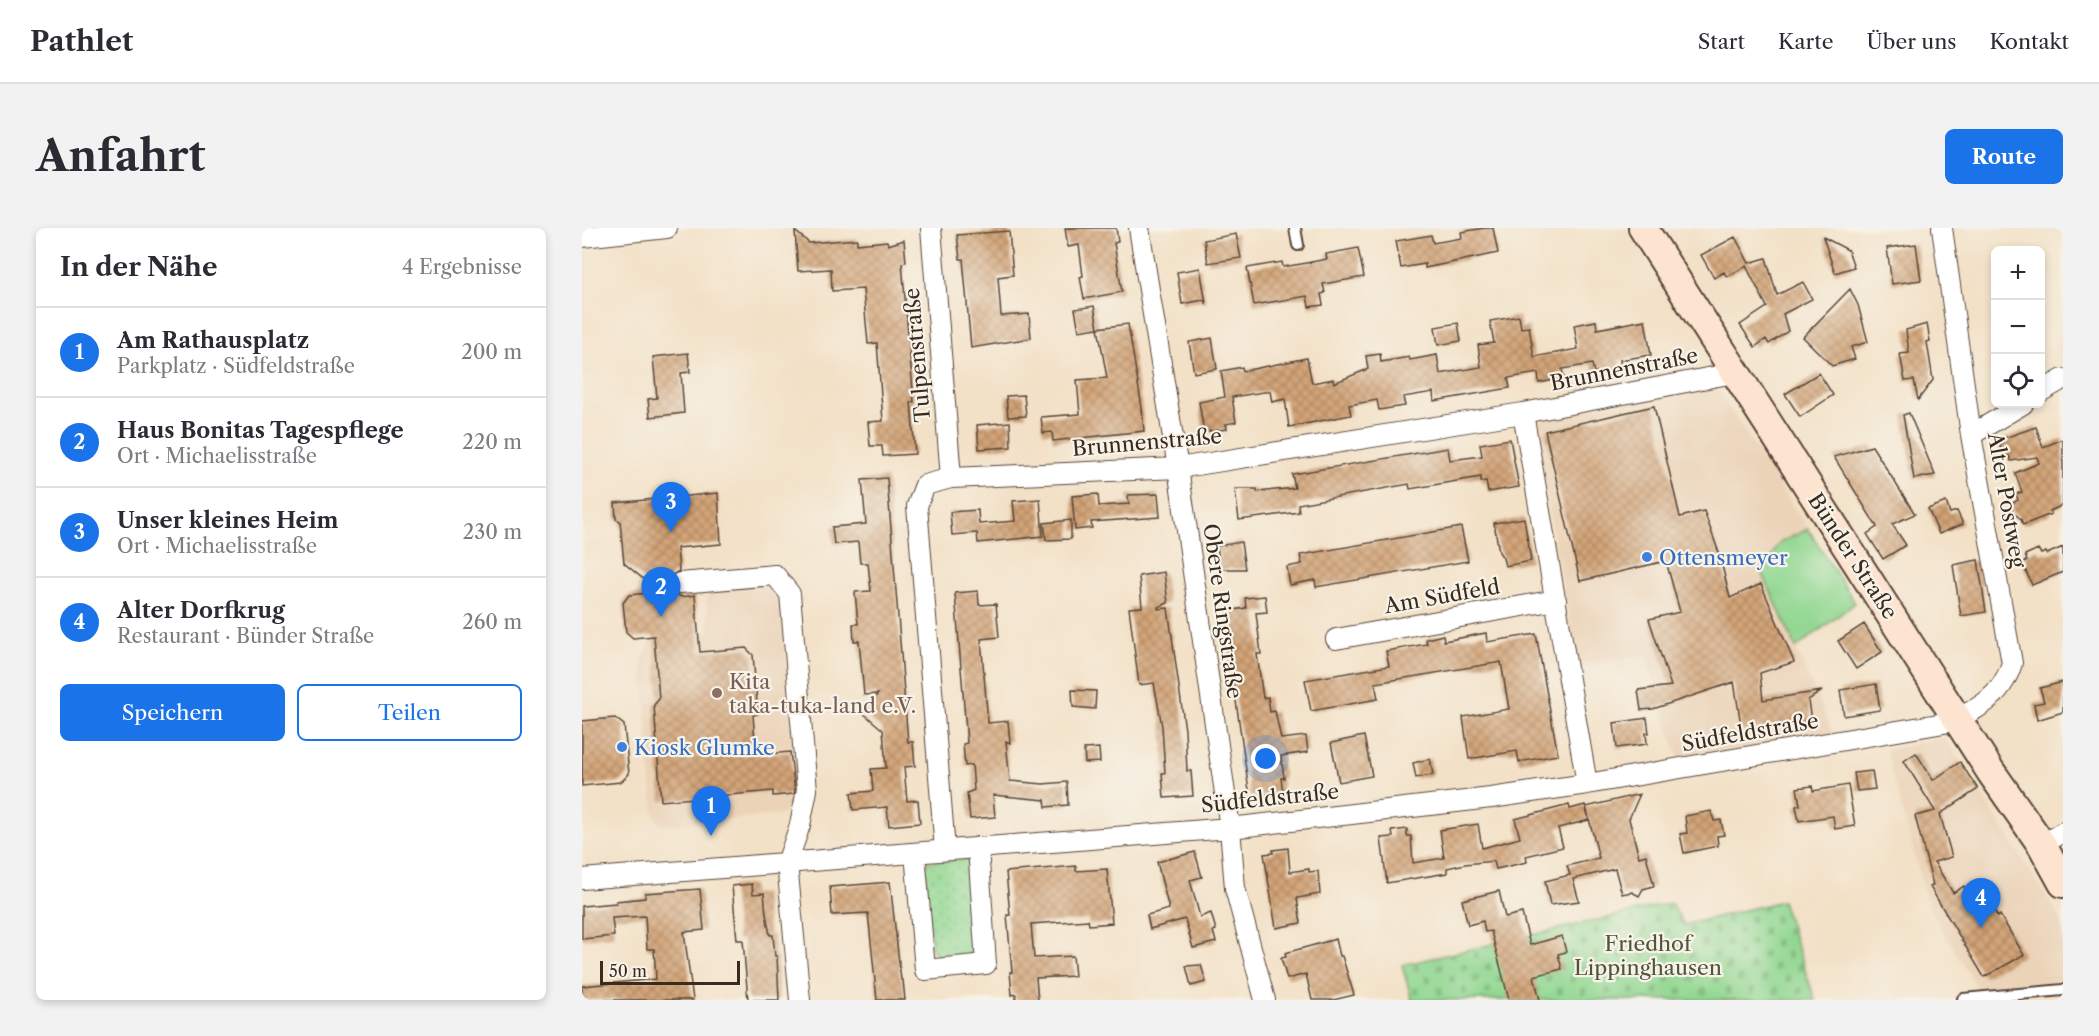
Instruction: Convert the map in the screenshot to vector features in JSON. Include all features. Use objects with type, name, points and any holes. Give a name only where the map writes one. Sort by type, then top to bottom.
[{"type":"main road","name":"Bünder Straße","points":[[1643,228],[1957,718],[2053,838],[2063,883]]},
{"type":"street","points":[[582,237],[668,228]]},
{"type":"street","name":"Tulpenstraße","points":[[931,228],[951,478]]},
{"type":"street","name":"Obere Ringstraße","points":[[1139,228],[1179,468],[1230,828],[1235,888],[1265,1000]]},
{"type":"street","name":"Alter Postweg","points":[[1942,228],[1971,435],[2012,663],[2008,678],[1998,691],[1972,712],[1957,718]]},
{"type":"street","name":"Brunnenstraße","points":[[945,850],[917,506],[925,485],[951,478],[1179,468],[1523,413],[1734,373]]},
{"type":"street","points":[[2045,390],[2063,379]]},
{"type":"street","points":[[1971,435],[2016,408]]},
{"type":"street","points":[[1523,413],[1587,784]]},
{"type":"street","points":[[680,583],[775,575],[790,594],[807,790],[800,825],[787,863],[800,1000]]},
{"type":"street","name":"Am Südfeld","points":[[1336,639],[1556,600]]},
{"type":"street","name":"Südfeldstraße","points":[[582,879],[1230,828],[1491,798],[1587,784],[1944,723],[1957,718]]},
{"type":"street","points":[[915,853],[925,970],[986,964],[978,847]]},
{"type":"lane","points":[[1295,228],[1298,245]]},
{"type":"lane","points":[[1963,999],[2063,990]]},
{"type":"shaded area","points":[[1716,388],[1808,529],[1779,543],[1768,563],[1761,570],[1834,736],[1680,762],[1645,655],[1577,666],[1535,435],[1538,423],[1546,415]]},
{"type":"shaded area","name":"Kita taka-tuka-land e.V.","points":[[768,586],[776,588],[781,598],[796,801],[792,809],[780,815],[661,825],[655,817],[652,794],[642,659],[654,637],[709,632],[706,591]]},
{"type":"shaded area","points":[[1945,737],[2063,923],[2063,986],[1978,989],[1929,908],[1886,750]]},
{"type":"green space","points":[[1808,529],[1855,603],[1796,648],[1761,570],[1768,563],[1779,543]]},
{"type":"green space","points":[[967,859],[970,864],[976,942],[973,950],[962,959],[948,960],[941,958],[931,946],[925,868],[928,862]]},
{"type":"green space","name":"Friedhof Lippinghausen","points":[[1782,901],[1815,1000],[1412,1000],[1402,965],[1671,903],[1684,925]]},
{"type":"building","points":[[1065,228],[1116,228],[1118,242],[1114,243],[1122,292],[1084,299],[1080,277],[1083,276],[1079,245],[1068,247]]},
{"type":"building","points":[[1493,228],[1498,253],[1425,268],[1425,264],[1401,268],[1396,241],[1431,235],[1433,243],[1462,238],[1461,232]]},
{"type":"building","points":[[795,231],[809,243],[857,239],[857,244],[887,241],[888,245],[904,240],[906,262],[902,263],[914,402],[911,402],[915,454],[883,456],[882,446],[870,446],[868,422],[883,421],[877,343],[868,344],[863,289],[832,291],[831,269],[798,271]]},
{"type":"building","points":[[1009,231],[1013,275],[998,277],[1001,316],[1029,314],[1031,338],[971,348],[963,259],[960,259],[957,235]]},
{"type":"building","points":[[1236,234],[1241,258],[1208,263],[1204,240]]},
{"type":"building","points":[[1735,237],[1749,263],[1766,258],[1777,295],[1803,282],[1812,299],[1783,314],[1788,331],[1769,344],[1766,339],[1755,347],[1740,325],[1767,307],[1746,266],[1727,277],[1724,272],[1714,278],[1701,255]]},
{"type":"building","points":[[1823,237],[1848,250],[1854,267],[1835,273]]},
{"type":"building","points":[[1916,244],[1921,280],[1892,284],[1887,248]]},
{"type":"building","points":[[1358,248],[1364,277],[1323,284],[1325,293],[1321,294],[1323,305],[1309,307],[1307,296],[1254,305],[1247,268],[1282,262],[1283,267],[1301,264],[1327,259],[1326,254]]},
{"type":"building","points":[[1200,268],[1206,303],[1203,300],[1182,304],[1177,272]]},
{"type":"building","points":[[1850,289],[1858,305],[1868,342],[1851,347],[1855,359],[1832,366],[1803,337]]},
{"type":"building","points":[[1094,306],[1098,328],[1079,331],[1075,309]]},
{"type":"building","points":[[1519,316],[1521,328],[1529,327],[1534,357],[1578,349],[1574,325],[1596,321],[1597,329],[1645,320],[1651,355],[1620,360],[1621,368],[1594,373],[1592,364],[1562,369],[1564,378],[1539,383],[1538,373],[1508,378],[1510,388],[1452,398],[1434,401],[1433,392],[1403,397],[1405,406],[1379,410],[1377,400],[1349,405],[1351,415],[1289,427],[1285,399],[1272,402],[1270,391],[1232,397],[1236,422],[1226,424],[1227,429],[1204,432],[1199,402],[1225,397],[1221,371],[1242,367],[1243,371],[1307,358],[1312,383],[1333,379],[1334,383],[1368,369],[1366,356],[1380,354],[1381,362],[1437,355],[1440,374],[1481,367],[1478,345],[1494,343],[1490,321]]},
{"type":"building","points":[[1458,323],[1461,341],[1438,345],[1435,327]]},
{"type":"building","points":[[1128,324],[1144,431],[1053,441],[1052,432],[1043,433],[1041,417],[1080,414],[1077,380],[1107,378],[1098,328]]},
{"type":"building","points":[[1927,324],[1930,341],[1927,342],[1933,380],[1918,400],[1914,380],[1905,381],[1900,354],[1909,353],[1906,330]]},
{"type":"building","points":[[1212,338],[1217,369],[1194,373],[1189,342]]},
{"type":"building","points":[[688,353],[690,372],[681,373],[684,413],[650,417],[648,399],[657,398],[653,357]]},
{"type":"building","points":[[1819,373],[1833,395],[1800,417],[1785,394]]},
{"type":"building","points":[[1024,395],[1026,416],[1008,417],[1006,396]]},
{"type":"building","name":"Ottensmeyer","points":[[1654,406],[1680,517],[1704,511],[1719,553],[1730,598],[1761,584],[1794,662],[1760,673],[1763,700],[1822,691],[1808,700],[1811,721],[1742,731],[1734,682],[1653,709],[1641,710],[1638,690],[1671,686],[1649,619],[1680,612],[1666,561],[1580,581],[1545,431]]},
{"type":"building","points":[[1909,413],[1935,475],[1914,479],[1903,415]]},
{"type":"building","points":[[1010,422],[1011,447],[979,449],[977,425]]},
{"type":"building","points":[[2036,427],[2043,447],[2063,439],[2063,505],[2050,511],[2051,514],[2023,525],[2021,519],[2012,512],[2013,503],[2018,500],[2016,494],[2022,492],[2015,473],[2039,463],[2037,457],[2011,461],[2009,456],[2004,458],[2000,447],[2004,438]]},
{"type":"building","points":[[1510,439],[1519,487],[1488,492],[1486,481],[1481,482],[1481,477],[1410,489],[1409,484],[1298,504],[1299,512],[1239,520],[1235,489],[1257,489],[1257,492],[1295,488],[1292,474],[1448,448],[1450,460],[1482,456],[1480,444]]},
{"type":"building","points":[[1872,446],[1915,514],[1892,524],[1906,545],[1883,559],[1867,534],[1877,527],[1834,457]]},
{"type":"building","points":[[887,478],[908,742],[913,742],[915,766],[904,767],[907,801],[918,800],[920,823],[889,826],[887,807],[853,810],[851,793],[873,791],[871,769],[886,768],[883,730],[862,712],[878,694],[864,695],[859,641],[854,641],[853,624],[858,624],[855,592],[871,591],[868,563],[860,563],[858,542],[834,544],[832,527],[866,524],[862,480]]},
{"type":"building","points":[[718,493],[721,544],[677,548],[679,571],[669,577],[668,585],[675,594],[682,597],[695,595],[700,652],[746,648],[753,655],[758,714],[753,715],[756,755],[790,752],[795,791],[794,794],[773,796],[773,791],[661,801],[654,705],[659,699],[654,636],[633,638],[626,632],[623,603],[629,595],[659,592],[624,563],[620,521],[616,519],[615,503]]},
{"type":"building","points":[[1098,494],[1099,506],[1129,504],[1128,495],[1158,494],[1160,517],[1091,522],[1092,528],[1075,530],[1072,496]]},
{"type":"building","points":[[1040,499],[1043,536],[978,543],[977,533],[952,535],[950,512],[978,510],[979,524],[1015,521],[1013,501]]},
{"type":"building","points":[[1946,502],[1950,513],[1957,511],[1963,524],[1939,534],[1928,509]]},
{"type":"building","points":[[1524,518],[1531,561],[1505,566],[1499,552],[1494,523]]},
{"type":"building","points":[[1071,520],[1071,539],[1046,540],[1044,523]]},
{"type":"building","points":[[1461,527],[1468,561],[1316,587],[1315,580],[1290,585],[1287,567],[1302,564],[1300,555]]},
{"type":"building","points":[[1241,542],[1245,569],[1220,569],[1217,546]]},
{"type":"building","points":[[2063,547],[2063,572],[2032,585],[2022,562],[2027,561],[2025,555],[2038,549],[2041,554],[2046,552],[2047,554]]},
{"type":"building","points":[[1978,560],[1986,612],[1961,616],[1953,565]]},
{"type":"building","points":[[1164,572],[1168,603],[1158,609],[1168,608],[1185,730],[1187,771],[1191,771],[1193,796],[1164,798],[1162,726],[1154,683],[1139,685],[1129,608],[1142,607],[1139,576]]},
{"type":"building","points":[[978,591],[979,605],[996,604],[999,637],[981,639],[988,723],[1008,721],[1010,743],[1006,741],[1010,781],[1043,784],[1067,782],[1068,805],[1046,807],[1045,800],[993,795],[995,817],[970,819],[967,793],[974,790],[972,765],[965,766],[963,744],[967,743],[955,593]]},
{"type":"building","points":[[1265,596],[1267,612],[1256,613],[1261,654],[1257,654],[1263,698],[1268,697],[1270,712],[1275,711],[1281,739],[1306,736],[1308,752],[1281,756],[1283,792],[1250,797],[1229,653],[1226,611],[1246,608],[1245,598]]},
{"type":"building","points":[[1864,624],[1882,652],[1856,669],[1838,641]]},
{"type":"building","points":[[1486,633],[1487,642],[1536,634],[1558,755],[1519,762],[1517,751],[1469,759],[1463,717],[1509,709],[1501,662],[1375,683],[1378,699],[1311,711],[1305,680],[1389,666],[1386,651],[1427,644],[1426,639],[1443,635],[1444,641]]},
{"type":"building","points":[[2063,682],[2063,712],[2037,720],[2034,704],[2044,702],[2040,688]]},
{"type":"building","points":[[1876,684],[1880,710],[1844,716],[1840,690]]},
{"type":"building","points":[[1072,690],[1096,691],[1095,709],[1073,707]]},
{"type":"building","points":[[615,718],[624,725],[629,774],[621,782],[582,786],[582,721]]},
{"type":"building","points":[[1647,718],[1649,733],[1646,733],[1647,744],[1617,748],[1614,723]]},
{"type":"building","points":[[1364,736],[1372,776],[1339,782],[1331,743]]},
{"type":"building","points":[[1099,748],[1100,762],[1085,763],[1084,749]]},
{"type":"building","points":[[1916,753],[1933,780],[1960,762],[1978,789],[1940,814],[1952,857],[1934,862],[1953,893],[1964,886],[1974,904],[1986,897],[1998,917],[2000,915],[2024,955],[1984,977],[1930,887],[1933,885],[1915,816],[1935,811],[1904,761]]},
{"type":"building","points":[[1430,759],[1433,775],[1416,778],[1413,763]]},
{"type":"building","points":[[1872,771],[1875,789],[1857,791],[1854,773]]},
{"type":"building","points":[[1848,785],[1855,826],[1835,829],[1833,816],[1799,821],[1796,806],[1800,805],[1797,788],[1812,786],[1813,791]]},
{"type":"building","points":[[1640,794],[1629,819],[1639,857],[1646,855],[1654,886],[1643,889],[1639,896],[1632,892],[1622,894],[1615,869],[1573,879],[1579,901],[1550,905],[1545,881],[1570,875],[1567,866],[1599,858],[1586,807]]},
{"type":"building","points":[[1569,805],[1570,809],[1585,805],[1589,820],[1558,828],[1563,847],[1526,856],[1527,862],[1496,869],[1494,861],[1465,864],[1447,868],[1447,873],[1387,883],[1381,838],[1393,837],[1392,831],[1407,829],[1407,836],[1411,836],[1413,863],[1444,858],[1440,830],[1478,824],[1482,848],[1520,838],[1515,819]]},
{"type":"building","points":[[1711,811],[1714,821],[1721,820],[1724,835],[1717,836],[1718,846],[1684,853],[1680,834],[1687,833],[1685,816]]},
{"type":"building","points":[[1288,848],[1290,872],[1309,869],[1309,872],[1318,871],[1320,894],[1297,898],[1301,923],[1276,928],[1264,854]]},
{"type":"building","points":[[1195,852],[1202,877],[1190,880],[1200,917],[1211,913],[1216,930],[1213,931],[1216,942],[1193,948],[1185,919],[1150,929],[1147,915],[1169,909],[1157,862]]},
{"type":"building","points":[[1076,866],[1076,871],[1107,869],[1112,923],[1089,925],[1088,920],[1031,924],[1034,958],[1073,956],[1075,976],[1036,978],[1038,1000],[1016,1000],[1016,994],[1012,995],[1010,972],[1012,972],[1007,915],[1010,915],[1006,872]]},
{"type":"building","points":[[890,882],[905,1000],[877,1000],[868,913],[832,915],[830,887]]},
{"type":"building","points":[[752,884],[753,894],[764,893],[770,935],[773,935],[775,956],[777,956],[779,1000],[748,1000],[743,940],[737,940],[732,886]]},
{"type":"building","points":[[700,889],[704,930],[684,932],[693,1000],[582,1000],[582,986],[656,979],[654,949],[647,949],[645,916],[612,918],[614,936],[582,939],[582,906],[645,898],[645,893]]},
{"type":"building","points":[[1499,891],[1505,917],[1522,913],[1530,945],[1562,936],[1566,952],[1558,954],[1562,969],[1534,976],[1540,1000],[1509,1000],[1491,931],[1485,932],[1483,921],[1468,925],[1462,900]]},
{"type":"building","points":[[1336,939],[1354,995],[1333,1000],[1312,1000],[1306,974],[1287,979],[1281,958],[1286,957],[1285,953]]},
{"type":"building","points":[[1201,965],[1206,982],[1191,986],[1186,966]]},
{"type":"place","name":"Unser kleines Heim","points":[[671,532]]},
{"type":"place","name":"Ottensmeyer","points":[[1647,557]]},
{"type":"place","name":"Haus Bonitas Tagespflege","points":[[661,617]]},
{"type":"place","name":"Kita taka-tuka-land e.V.","points":[[717,693]]},
{"type":"place","name":"Kiosk Glumke","points":[[622,747]]},
{"type":"place","name":"Am Rathausplatz","points":[[711,836]]},
{"type":"place","name":"Alter Dorfkrug","points":[[1981,928]]}]
